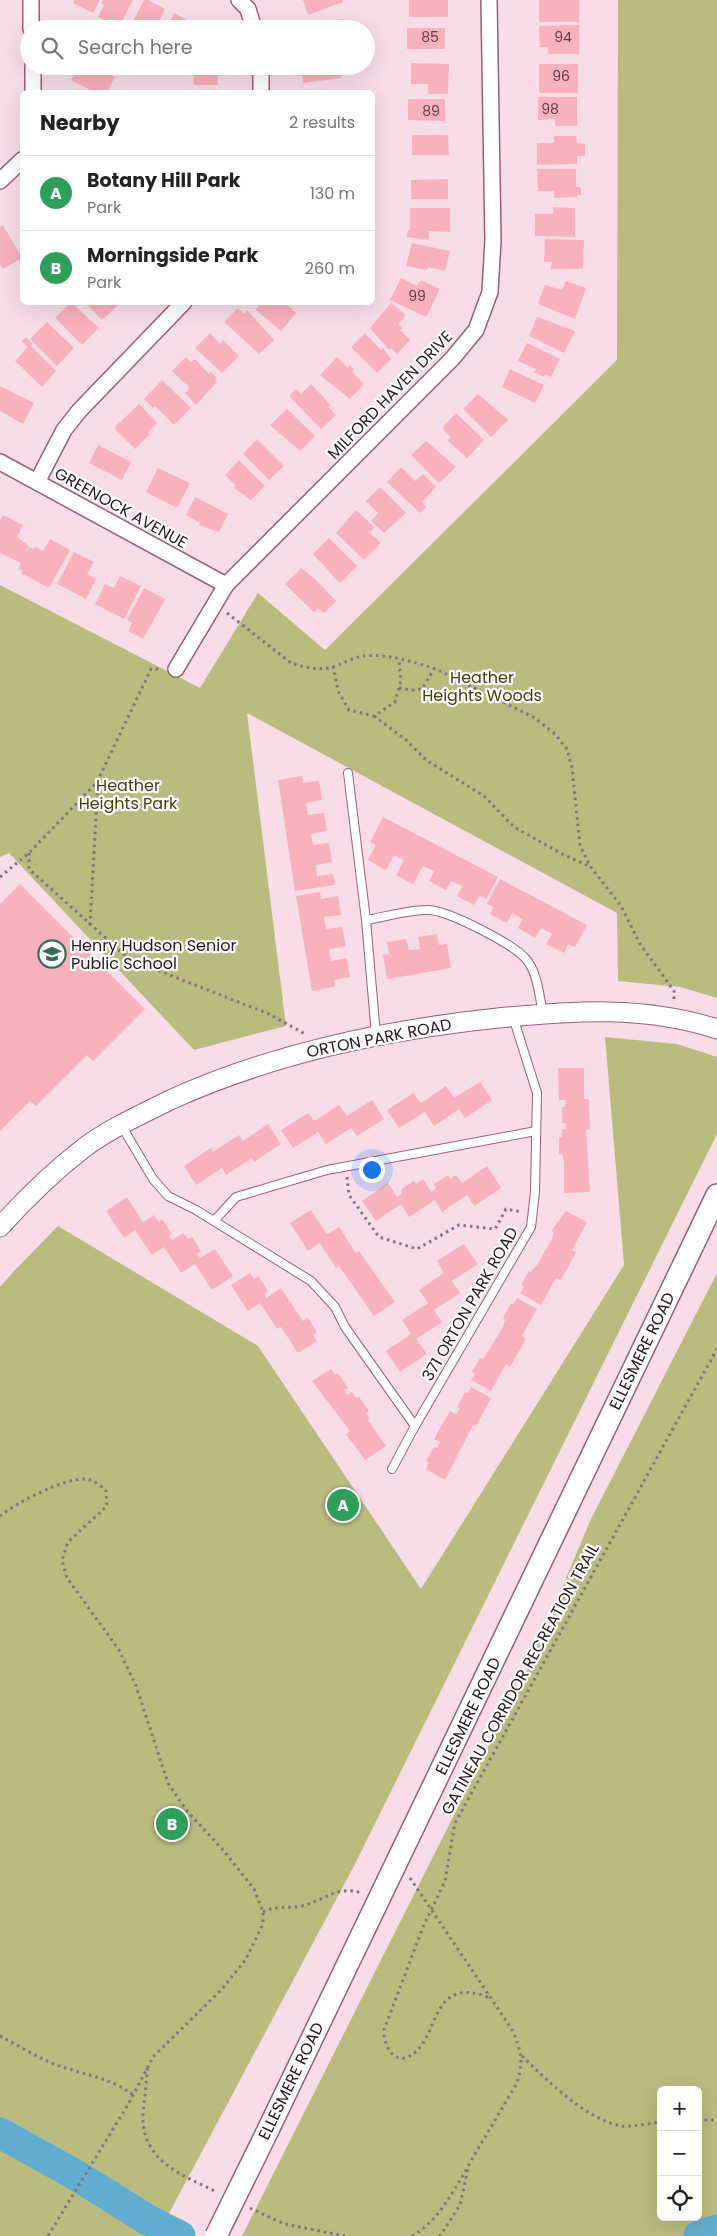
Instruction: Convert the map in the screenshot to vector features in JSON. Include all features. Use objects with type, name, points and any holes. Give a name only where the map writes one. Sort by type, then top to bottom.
[{"type":"main road","name":"ELLESMERE ROAD","points":[[216,2236],[380,1899],[717,1195]]},
{"type":"street","points":[[31,0],[31,20]]},
{"type":"street","points":[[239,0],[248,9],[251,20]]},
{"type":"street","name":"MILFORD HAVEN DRIVE","points":[[176,669],[226,585],[452,359],[476,330],[490,292],[493,240],[489,0]]},
{"type":"street","points":[[32,75],[33,90]]},
{"type":"street","points":[[261,75],[261,90]]},
{"type":"street","points":[[0,181],[20,162]]},
{"type":"street","points":[[37,482],[64,430],[79,411],[181,305]]},
{"type":"street","name":"GREENOCK AVENUE","points":[[0,462],[226,585]]},
{"type":"street","name":"ORTON PARK ROAD","points":[[0,1227],[38,1187],[86,1147],[121,1125],[180,1096],[227,1077],[273,1061],[327,1046],[376,1035],[543,1013],[614,1010],[674,1018],[717,1029]]},
{"type":"lane","points":[[348,773],[366,920],[376,1035]]},
{"type":"lane","points":[[366,920],[426,910],[454,916],[516,950],[526,959],[534,974],[543,1013]]},
{"type":"lane","name":"371 ORTON PARK ROAD","points":[[392,1469],[531,1227],[535,1192],[537,1093],[513,1017]]},
{"type":"lane","points":[[121,1125],[160,1188],[176,1202],[214,1221],[311,1281],[335,1307],[345,1327],[415,1426]]},
{"type":"lane","points":[[214,1221],[236,1197],[327,1170],[536,1131]]},
{"type":"path","points":[[214,605],[291,663],[315,668],[333,666],[364,656],[399,660],[434,668],[535,718],[555,734],[567,749],[572,768],[580,845],[590,866],[621,906],[640,944],[674,991],[674,1018]]},
{"type":"path","points":[[374,716],[394,702],[401,680],[399,660]]},
{"type":"path","points":[[333,666],[338,691],[349,710],[374,716],[406,740],[426,760],[484,796],[514,827],[564,856],[590,866]]},
{"type":"path","points":[[399,688],[422,689],[434,668]]},
{"type":"path","points":[[0,877],[29,853],[98,780],[151,669],[176,669]]},
{"type":"path","points":[[90,926],[98,780]]},
{"type":"path","points":[[29,853],[29,869],[90,926],[129,959],[269,1014],[327,1046]]},
{"type":"path","points":[[346,1166],[349,1195],[379,1237],[417,1249],[459,1225],[496,1229],[506,1209],[533,1214]]},
{"type":"path","name":"GATINEAU CORRIDOR RECREATION TRAIL","points":[[488,1998],[468,1992],[449,1999],[441,2007],[414,2054],[400,2058],[389,2051],[384,2041],[384,2030],[423,1926],[446,1881],[455,1823],[717,1348]]},
{"type":"path","points":[[0,1516],[10,1508],[53,1486],[87,1479],[97,1483],[106,1491],[107,1506],[68,1542],[62,1560],[67,1578],[123,1659],[136,1686],[168,1783],[187,1811],[223,1850],[254,1889],[263,1912],[263,1924],[246,1959],[223,1988],[153,2057],[130,2101],[49,2235]]},
{"type":"path","points":[[398,1861],[432,1909],[488,1998],[513,2031],[522,2055],[552,2085],[605,2120],[624,2126],[657,2122]]},
{"type":"path","points":[[263,1912],[276,1906],[300,1906],[335,1892],[352,1890],[380,1899]]},
{"type":"path","points":[[0,2036],[52,2063],[127,2090],[132,2095]]},
{"type":"path","points":[[412,2236],[421,2231],[437,2215],[470,2164],[517,2083],[522,2055]]},
{"type":"path","points":[[147,2068],[143,2117],[148,2146],[158,2160],[170,2170],[225,2196]]},
{"type":"path","points":[[702,2120],[717,2120]]},
{"type":"path","points":[[440,2236],[460,2205],[470,2164]]},
{"type":"path","points":[[242,2204],[284,2224],[345,2236]]},
{"type":"green space","points":[[618,0],[717,0],[717,998],[680,987],[618,981],[617,913],[247,713],[286,1026],[194,1050],[9,853],[0,857],[0,585],[200,688],[258,593],[325,650],[617,360]]},
{"type":"green space","points":[[605,1037],[677,1044],[717,1057],[717,1134],[354,1866],[157,2236],[0,2236],[0,1287],[58,1226],[258,1346],[421,1589],[624,1265]]},
{"type":"green space","points":[[717,1273],[717,2236],[242,2236],[528,1668],[591,1519]]},
{"type":"building","points":[[74,0],[100,0],[93,13],[73,3]]},
{"type":"building","points":[[103,0],[133,0],[123,20],[104,20],[98,17],[104,5],[101,4]]},
{"type":"building","points":[[144,0],[148,0],[165,9],[160,20],[134,20]]},
{"type":"building","points":[[303,0],[342,0],[343,2],[308,15]]},
{"type":"building","points":[[409,0],[448,0],[448,17],[409,17]]},
{"type":"building","points":[[539,0],[579,0],[579,22],[539,22]]},
{"type":"building","points":[[174,13],[187,20],[170,20]]},
{"type":"building","points":[[579,25],[579,54],[548,54],[548,47],[540,47],[539,26]]},
{"type":"building","points":[[407,28],[445,28],[445,49],[407,49]]},
{"type":"building","points":[[411,63],[449,64],[448,94],[428,94],[428,84],[411,84]]},
{"type":"building","points":[[539,64],[578,64],[578,93],[539,93]]},
{"type":"building","points":[[74,75],[111,75],[115,77],[108,90],[90,90],[71,80]]},
{"type":"building","points":[[193,75],[218,75],[218,85],[194,85]]},
{"type":"building","points":[[302,75],[340,75],[341,78],[303,83]]},
{"type":"building","points":[[538,97],[577,97],[577,126],[555,126],[555,119],[538,120]]},
{"type":"building","points":[[408,99],[445,99],[445,121],[408,120]]},
{"type":"building","points":[[412,135],[448,135],[449,155],[412,155]]},
{"type":"building","points":[[554,136],[576,136],[577,143],[585,144],[585,156],[577,156],[577,164],[537,165],[537,143],[554,143]]},
{"type":"building","points":[[537,169],[576,169],[576,187],[581,187],[581,195],[577,195],[577,197],[554,198],[554,191],[538,191]]},
{"type":"building","points":[[448,179],[448,199],[411,199],[411,180]]},
{"type":"building","points":[[553,207],[575,208],[575,237],[535,236],[535,214],[553,214]]},
{"type":"building","points":[[410,208],[450,208],[450,232],[429,231],[429,240],[407,237],[408,230],[410,230]]},
{"type":"building","points":[[3,225],[20,255],[20,259],[3,269],[0,264],[0,227]]},
{"type":"building","points":[[545,239],[584,240],[583,269],[551,269],[552,262],[544,262]]},
{"type":"building","points":[[412,243],[450,251],[445,271],[428,267],[427,270],[406,266]]},
{"type":"building","points":[[401,278],[417,286],[421,280],[440,289],[426,317],[390,300]]},
{"type":"building","points":[[566,281],[586,288],[575,319],[538,304],[545,285],[562,290]]},
{"type":"building","points":[[391,303],[406,315],[398,324],[403,328],[400,330],[410,340],[397,354],[391,348],[389,350],[370,328]]},
{"type":"building","points":[[68,305],[74,305],[99,328],[82,345],[55,318]]},
{"type":"building","points":[[87,305],[118,305],[102,320]]},
{"type":"building","points":[[287,305],[296,313],[281,331],[256,310],[259,306]]},
{"type":"building","points":[[238,308],[244,314],[247,310],[274,340],[259,354],[224,322]]},
{"type":"building","points":[[537,317],[575,331],[564,353],[529,336]]},
{"type":"building","points":[[47,322],[74,348],[57,366],[30,339]]},
{"type":"building","points":[[210,333],[220,344],[223,340],[239,356],[222,373],[195,348]]},
{"type":"building","points":[[365,333],[381,350],[383,348],[391,359],[377,373],[351,347]]},
{"type":"building","points":[[26,337],[33,344],[31,346],[56,371],[42,387],[15,361],[28,347],[22,341]]},
{"type":"building","points":[[527,343],[560,359],[551,377],[545,374],[544,377],[534,372],[536,369],[518,361]]},
{"type":"building","points":[[186,357],[191,362],[195,359],[209,374],[211,372],[217,378],[215,380],[217,382],[196,405],[185,393],[190,388],[172,371]]},
{"type":"building","points":[[337,357],[348,368],[350,365],[354,369],[352,372],[364,384],[350,399],[320,375]]},
{"type":"building","points":[[510,369],[544,385],[535,403],[502,387]]},
{"type":"building","points":[[162,380],[191,408],[174,425],[155,406],[153,408],[144,399]]},
{"type":"building","points":[[311,384],[330,405],[328,407],[336,415],[321,429],[289,396],[296,389],[301,394]]},
{"type":"building","points":[[0,386],[34,403],[23,424],[0,411]]},
{"type":"building","points":[[478,394],[508,420],[491,437],[463,409]]},
{"type":"building","points":[[139,404],[157,423],[148,432],[150,434],[135,449],[114,428]]},
{"type":"building","points":[[287,409],[315,436],[300,451],[270,425]]},
{"type":"building","points":[[456,413],[484,440],[467,458],[448,441],[451,437],[442,428]]},
{"type":"building","points":[[257,439],[284,466],[269,480],[243,454]]},
{"type":"building","points":[[426,441],[456,467],[439,483],[411,455]]},
{"type":"building","points":[[98,445],[131,462],[122,480],[89,463]]},
{"type":"building","points":[[239,460],[265,486],[251,500],[234,488],[236,486],[225,475]]},
{"type":"building","points":[[401,467],[415,481],[423,474],[436,487],[422,502],[426,507],[420,513],[387,482]]},
{"type":"building","points":[[158,468],[190,483],[177,508],[146,492]]},
{"type":"building","points":[[380,487],[406,513],[384,533],[371,521],[378,513],[366,501]]},
{"type":"building","points":[[195,497],[228,514],[219,532],[199,525],[200,523],[186,515]]},
{"type":"building","points":[[356,510],[372,525],[374,528],[370,532],[367,530],[381,543],[364,560],[336,533]]},
{"type":"building","points":[[3,515],[23,525],[17,537],[29,546],[26,552],[30,547],[34,549],[35,546],[43,551],[50,539],[70,550],[49,588],[21,573],[23,571],[18,569],[21,563],[0,553],[0,521]]},
{"type":"building","points":[[329,538],[357,566],[340,583],[313,554]]},
{"type":"building","points":[[74,552],[94,562],[87,574],[96,579],[86,599],[57,584]]},
{"type":"building","points":[[301,568],[316,580],[336,601],[324,613],[318,608],[314,612],[285,584]]},
{"type":"building","points":[[120,576],[141,586],[124,619],[95,604],[105,584],[114,588]]},
{"type":"building","points":[[144,588],[165,599],[143,639],[128,631],[132,623],[127,620]]},
{"type":"building","points":[[302,776],[303,783],[319,781],[322,800],[306,803],[308,815],[324,813],[327,831],[311,834],[313,845],[329,843],[332,862],[316,865],[317,876],[333,874],[335,885],[295,891],[278,780]]},
{"type":"building","points":[[383,817],[498,877],[486,899],[480,896],[474,905],[457,896],[462,886],[451,881],[446,890],[429,881],[434,871],[423,866],[413,884],[396,875],[404,860],[394,855],[386,870],[368,860],[376,845],[370,842]]},
{"type":"building","points":[[500,879],[587,925],[575,947],[568,944],[564,953],[546,944],[552,934],[541,928],[535,938],[518,928],[523,919],[512,913],[507,923],[490,914],[494,907],[487,904]]},
{"type":"building","name":"Henry Hudson Senior Public School","points":[[20,884],[145,1009],[93,1061],[87,1055],[36,1106],[30,1101],[0,1131],[0,904]]},
{"type":"building","points":[[320,892],[321,899],[338,896],[341,915],[324,917],[326,929],[342,927],[346,946],[329,949],[331,961],[347,958],[350,977],[334,980],[335,987],[312,991],[296,896]]},
{"type":"building","points":[[437,934],[439,945],[447,944],[451,968],[387,979],[383,955],[389,954],[387,942],[406,939],[409,950],[420,949],[418,937]]},
{"type":"building","points":[[558,1068],[584,1068],[584,1099],[589,1099],[590,1130],[586,1130],[590,1192],[564,1193],[564,1162],[562,1154],[559,1154],[559,1137],[562,1137],[562,1129],[566,1129],[566,1123],[562,1123],[562,1107],[565,1107],[566,1100],[559,1100]]},
{"type":"building","points":[[480,1082],[492,1100],[465,1118],[459,1109],[434,1126],[425,1112],[399,1128],[387,1110],[413,1093],[421,1103],[446,1086],[454,1098]]},
{"type":"building","points":[[372,1100],[384,1119],[357,1136],[351,1128],[326,1144],[318,1132],[293,1148],[281,1130],[308,1113],[314,1121],[339,1105],[347,1116]]},
{"type":"building","points":[[268,1124],[281,1144],[254,1162],[252,1158],[226,1175],[222,1168],[196,1185],[184,1166],[211,1148],[213,1152],[239,1135],[243,1141]]},
{"type":"building","points":[[487,1166],[501,1188],[474,1206],[467,1195],[442,1212],[435,1200],[409,1217],[401,1204],[376,1221],[362,1201],[388,1183],[397,1197],[402,1193],[401,1189],[414,1181],[416,1184],[423,1179],[431,1192],[436,1188],[434,1184],[448,1175],[450,1179],[456,1175],[462,1183]]},
{"type":"building","points":[[127,1197],[143,1222],[154,1215],[159,1222],[162,1219],[172,1234],[169,1236],[172,1240],[183,1233],[188,1239],[192,1237],[201,1251],[197,1254],[200,1258],[215,1249],[233,1276],[212,1290],[195,1264],[181,1273],[164,1247],[152,1255],[135,1230],[124,1238],[106,1211]]},
{"type":"building","points":[[311,1210],[327,1234],[339,1227],[356,1253],[359,1251],[395,1302],[374,1316],[339,1266],[336,1268],[320,1243],[308,1251],[290,1223]]},
{"type":"building","points":[[566,1211],[587,1222],[572,1250],[576,1252],[561,1280],[556,1278],[541,1305],[520,1293],[524,1287],[521,1285],[529,1271],[531,1272],[537,1265],[552,1239],[554,1232],[551,1231]]},
{"type":"building","points":[[464,1244],[478,1264],[452,1281],[460,1293],[434,1310],[442,1322],[416,1339],[427,1354],[400,1372],[386,1351],[411,1334],[402,1320],[428,1303],[419,1290],[444,1273],[437,1261]]},
{"type":"building","points":[[250,1273],[254,1279],[258,1276],[268,1291],[264,1294],[266,1298],[281,1288],[303,1321],[308,1318],[317,1332],[313,1335],[317,1341],[298,1353],[281,1327],[277,1329],[260,1303],[248,1311],[231,1285]]},
{"type":"building","points":[[517,1298],[537,1309],[522,1336],[526,1339],[510,1367],[506,1364],[491,1391],[471,1380],[475,1373],[472,1372],[480,1358],[483,1359],[503,1327],[505,1320],[503,1318],[511,1303],[513,1305]]},
{"type":"building","points":[[331,1369],[335,1375],[338,1373],[348,1388],[344,1390],[347,1395],[352,1392],[356,1398],[359,1397],[369,1411],[366,1413],[370,1419],[368,1420],[386,1446],[365,1460],[346,1434],[350,1431],[312,1381]]},
{"type":"building","points":[[471,1387],[491,1398],[476,1426],[473,1425],[445,1480],[426,1469],[429,1462],[426,1461],[434,1447],[437,1448],[440,1442],[434,1439],[450,1411],[456,1414],[460,1409],[457,1407],[465,1392],[468,1393]]},
{"type":"waterway","points":[[0,2133],[74,2174],[148,2220],[180,2236]]},
{"type":"waterway","points":[[699,2236],[717,2230]]},
{"type":"place","name":"Henry Hudson Senior Public School","points":[[52,954]]},
{"type":"place","name":"Botany Hill Park","points":[[343,1505]]},
{"type":"place","name":"Morningside Park","points":[[172,1824]]},
{"type":"park label","name":"Heather Heights Woods","points":[[482,686]]},
{"type":"park label","name":"Heather Heights Park","points":[[128,794]]}]
